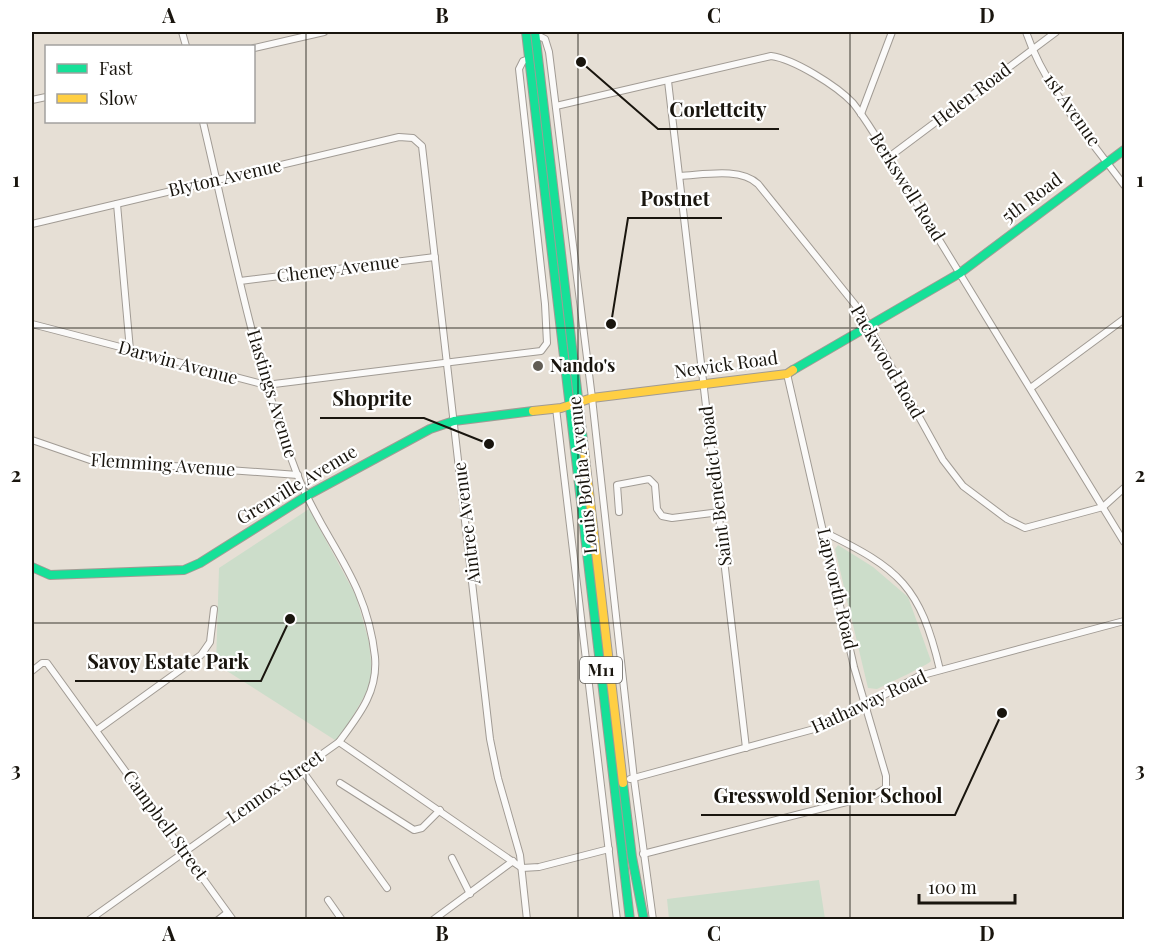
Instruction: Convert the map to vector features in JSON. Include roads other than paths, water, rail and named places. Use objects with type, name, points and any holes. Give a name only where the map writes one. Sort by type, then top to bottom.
[{"type":"main road","name":"Louis Botha Avenue","points":[[532,32],[529,59],[630,920]]},
{"type":"main road","name":"Louis Botha Avenue","points":[[532,32],[563,270],[632,857],[644,920]]},
{"type":"main road","name":"5th Road","points":[[960,273],[1125,150]]},
{"type":"main road","name":"Newick Road","points":[[579,404],[592,398],[787,374],[960,273]]},
{"type":"main road","name":"Grenville Avenue","points":[[32,567],[51,574],[63,575],[184,570],[209,558],[308,495],[390,448],[454,421],[579,404]]},
{"type":"street","points":[[255,48],[324,32]]},
{"type":"street","name":"Louis Botha Avenue","points":[[532,32],[545,39],[548,45],[592,398],[643,854],[653,920]]},
{"type":"street","points":[[861,114],[892,32]]},
{"type":"street","name":"1st Avenue","points":[[1026,32],[1032,50],[1048,78],[1125,185]]},
{"type":"street","name":"Helen Road","points":[[889,157],[1056,32]]},
{"type":"street","name":"Berkswell Road","points":[[556,106],[752,60],[777,57],[834,87],[861,114],[889,157],[1125,542]]},
{"type":"street","name":"Louis Botha Avenue","points":[[529,59],[523,61],[519,69],[542,263],[547,328],[545,347],[541,351]]},
{"type":"street","name":"Saint Benedict Road","points":[[668,81],[746,748]]},
{"type":"street","name":"Hastings Avenue","points":[[203,123],[266,385],[298,475],[361,594],[368,616],[375,657],[372,692],[339,742]]},
{"type":"street","name":"Blyton Avenue","points":[[32,224],[399,137],[418,141]]},
{"type":"street","name":"Aintree Avenue","points":[[418,141],[424,154],[490,739],[522,868],[527,920]]},
{"type":"street","name":"Packwood Road","points":[[680,176],[739,175],[754,180],[856,305],[871,327],[952,475],[994,510],[1025,528],[1103,507]]},
{"type":"street","points":[[117,204],[130,350]]},
{"type":"street","name":"Cheney Avenue","points":[[240,281],[435,257]]},
{"type":"street","points":[[542,263],[554,262]]},
{"type":"street","points":[[563,270],[575,269]]},
{"type":"street","points":[[1032,387],[1125,319]]},
{"type":"street","name":"Darwin Avenue","points":[[32,324],[266,385],[541,351]]},
{"type":"street","points":[[547,328],[561,327]]},
{"type":"street","name":"Lapworth Road","points":[[643,854],[874,795],[884,790],[887,781],[866,706],[787,374]]},
{"type":"street","name":"Louis Botha Avenue","points":[[556,408],[617,920]]},
{"type":"street","name":"Flemming Avenue","points":[[32,440],[83,459],[298,475]]},
{"type":"street","points":[[619,512],[617,485],[649,479],[655,485],[657,509],[662,516],[672,518],[720,512]]},
{"type":"street","points":[[1103,507],[1125,488]]},
{"type":"street","points":[[824,532],[868,555],[910,589],[924,616],[940,670]]},
{"type":"street","points":[[97,730],[201,655],[210,642],[214,609]]},
{"type":"street","name":"Hathaway Road","points":[[614,782],[817,729],[866,706],[912,679],[1125,621]]},
{"type":"street","name":"Campbell Street","points":[[32,671],[42,663],[47,663],[233,920]]},
{"type":"street","name":"Lennox Street","points":[[89,920],[339,742],[522,868]]},
{"type":"street","points":[[301,769],[387,888]]},
{"type":"street","points":[[340,783],[414,830],[422,828],[440,810]]},
{"type":"street","points":[[522,868],[539,867],[609,849]]},
{"type":"street","points":[[452,858],[470,894]]},
{"type":"street","points":[[433,920],[513,861]]},
{"type":"street","points":[[328,900],[342,920]]},
{"type":"street","points":[[218,920],[228,912]]},
{"type":"place","name":"Corlettcity","points":[[581,62]]},
{"type":"place","name":"Postnet","points":[[611,324]]},
{"type":"place","name":"Nando's","points":[[538,366]]},
{"type":"place","name":"Shoprite","points":[[489,444]]},
{"type":"place","name":"Savoy Estate Park","points":[[290,619]]},
{"type":"place","name":"Gresswold Senior School","points":[[1002,713]]}]
